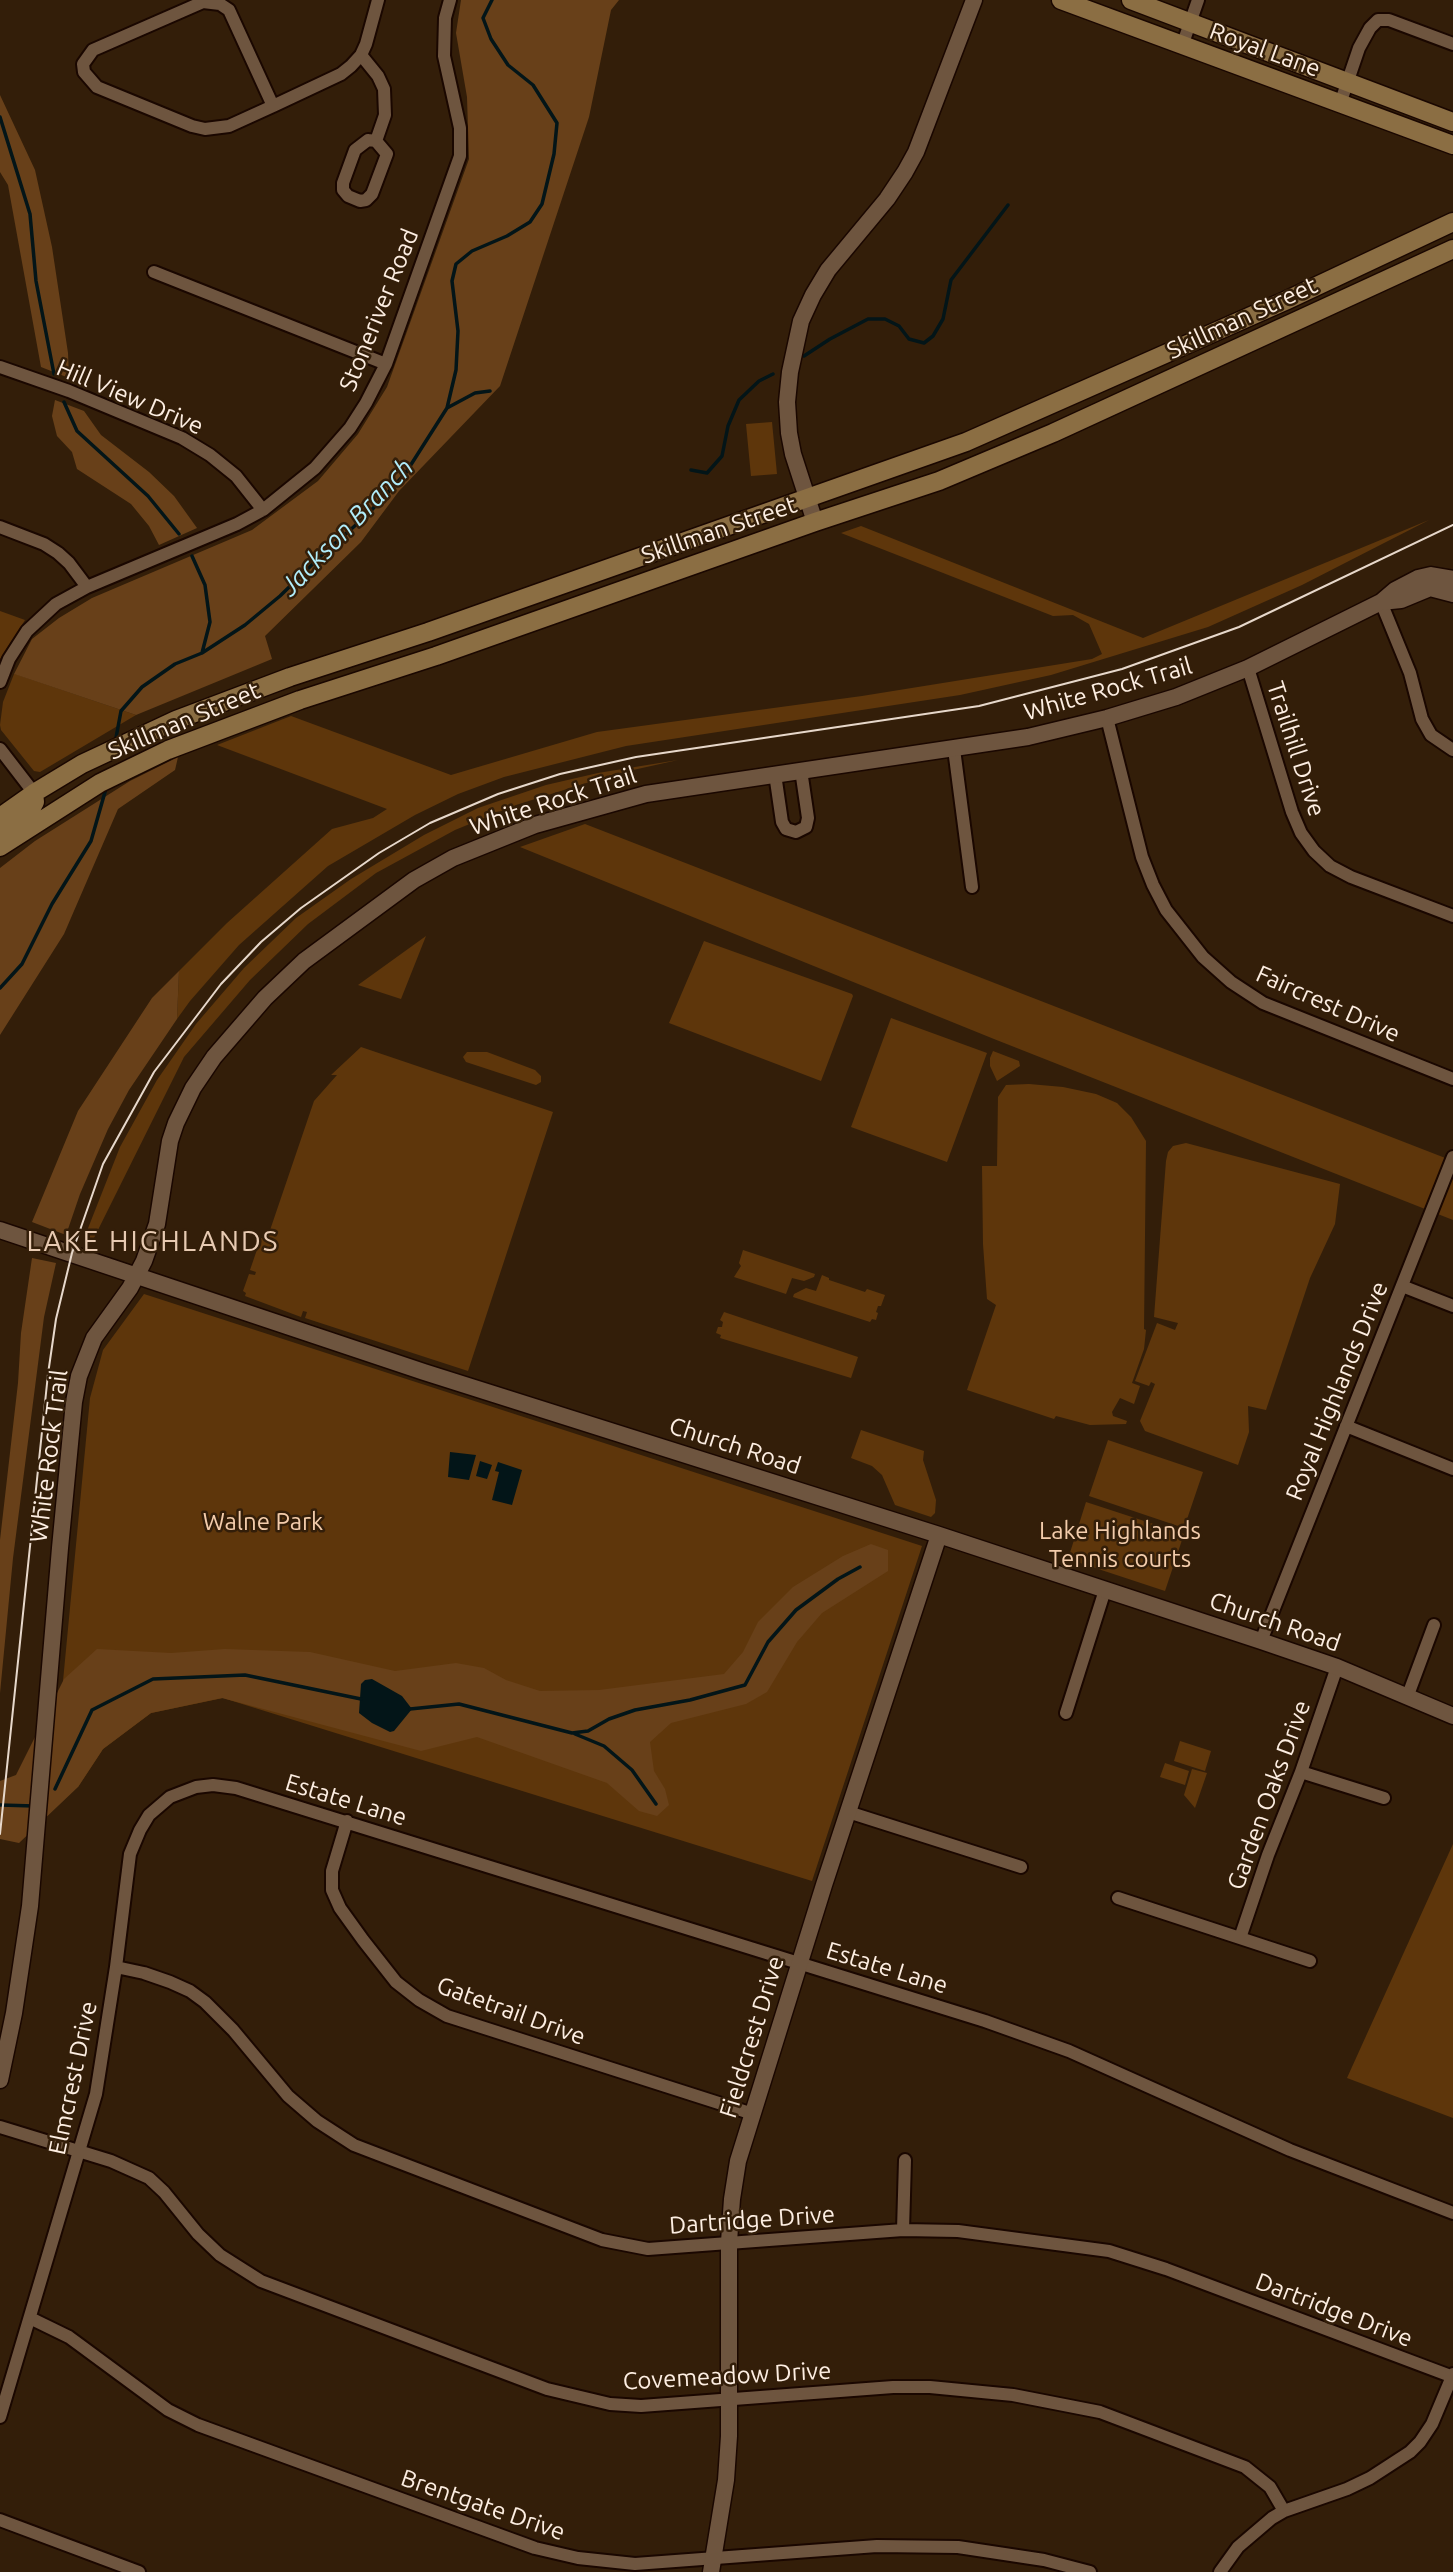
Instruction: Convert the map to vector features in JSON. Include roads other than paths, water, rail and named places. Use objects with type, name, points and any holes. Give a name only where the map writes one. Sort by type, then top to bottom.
[{"type":"main road","name":"Royal Lane","points":[[1061,0],[1453,145]]},
{"type":"main road","name":"Royal Lane","points":[[1131,0],[1453,122]]},
{"type":"main road","name":"Skillman Street","points":[[0,817],[40,789],[128,741],[200,711],[966,442],[1298,295],[1453,222]]},
{"type":"main road","name":"Skillman Street","points":[[0,847],[100,783],[168,750],[251,718],[939,481],[1025,446],[1453,249]]},
{"type":"main road","points":[[364,652],[371,677]]},
{"type":"main road","points":[[0,839],[2,832],[30,811],[40,789]]},
{"type":"street","points":[[273,106],[229,10],[220,4],[202,2],[93,50],[83,64],[84,72],[97,87],[192,126],[218,129],[273,106],[341,74],[361,55],[377,0]]},
{"type":"street","name":"Stoneriver Road","points":[[0,681],[9,659],[27,631],[45,612],[87,587],[237,524],[263,510],[315,468],[335,448],[366,403],[386,364],[460,156],[460,128],[444,56],[445,18],[450,0]]},
{"type":"street","points":[[815,522],[793,454],[787,402],[793,352],[801,321],[828,270],[887,199],[916,152],[974,0]]},
{"type":"street","points":[[1181,46],[1198,0]]},
{"type":"street","points":[[1340,104],[1359,48],[1370,28],[1378,20],[1389,20],[1453,44]]},
{"type":"street","points":[[361,55],[378,76],[384,89],[386,115],[376,141]]},
{"type":"street","points":[[368,140],[376,141],[387,154],[372,194],[366,200],[360,201],[348,196],[343,190],[343,183],[355,150],[368,140]]},
{"type":"street","points":[[154,272],[386,364]]},
{"type":"street","name":"Hill View Drive","points":[[0,367],[69,391],[182,438],[210,455],[236,476],[263,510]]},
{"type":"street","points":[[0,527],[31,538],[58,553],[87,587]]},
{"type":"street","name":"White Rock Trail","points":[[0,2080],[14,2013],[30,1906],[74,1402],[83,1363],[94,1338],[138,1275],[156,1224],[170,1141],[193,1088],[214,1057],[256,1008],[304,961],[414,880],[453,858],[499,838],[579,811],[646,794],[1028,737],[1107,718],[1176,697],[1248,668],[1381,602],[1395,590],[1418,578],[1431,575],[1452,586]]},
{"type":"street","points":[[1381,602],[1410,673],[1422,719],[1431,735],[1453,750]]},
{"type":"street","name":"Trailhill Drive","points":[[1248,668],[1292,812],[1301,834],[1314,852],[1330,866],[1351,877],[1453,916]]},
{"type":"street","name":"Faircrest Drive","points":[[1107,718],[1142,857],[1153,886],[1166,911],[1203,957],[1231,982],[1263,1003],[1453,1080]]},
{"type":"street","points":[[0,749],[40,789]]},
{"type":"street","points":[[954,749],[972,887]]},
{"type":"street","points":[[775,774],[782,822],[786,829],[796,832],[806,827],[808,818],[801,770]]},
{"type":"street","name":"Royal Highlands Drive","points":[[1261,1641],[1453,1157]]},
{"type":"street","name":"Church Road","points":[[0,1230],[424,1372],[939,1535],[1261,1641],[1337,1667],[1453,1716]]},
{"type":"street","points":[[1402,1286],[1453,1306]]},
{"type":"street","points":[[1346,1426],[1453,1469]]},
{"type":"street","name":"Fieldcrest Drive","points":[[712,2565],[726,2480],[730,2400],[729,2242],[734,2178],[799,1963],[939,1535]]},
{"type":"street","points":[[1066,1713],[1105,1590]]},
{"type":"street","points":[[1408,1695],[1434,1625]]},
{"type":"street","name":"Garden Oaks Drive","points":[[1240,1938],[1337,1667]]},
{"type":"street","points":[[1301,1772],[1384,1798]]},
{"type":"street","name":"Estate Lane","points":[[213,1785],[236,1787],[347,1821],[1035,2038],[1290,2150],[1453,2213]]},
{"type":"street","name":"Elmcrest Drive","points":[[0,2417],[96,2094],[130,1854],[149,1815],[170,1797],[196,1787],[213,1785]]},
{"type":"street","points":[[848,1812],[1021,1867]]},
{"type":"street","name":"Gatetrail Drive","points":[[347,1821],[332,1871],[332,1890],[340,1909],[396,1982],[419,2000],[447,2016],[752,2114]]},
{"type":"street","points":[[1118,1899],[1310,1961]]},
{"type":"street","name":"Dartridge Drive","points":[[116,1967],[170,1982],[205,2002],[233,2030],[288,2096],[317,2121],[354,2144],[602,2240],[648,2249],[903,2230],[958,2231],[1109,2252],[1167,2269],[1453,2376]]},
{"type":"street","name":"Covemeadow Drive","points":[[0,2127],[120,2164],[149,2178],[220,2255],[261,2281],[547,2389],[610,2404],[641,2406],[893,2387],[930,2387],[1013,2395],[1100,2412],[1245,2467],[1270,2487],[1284,2511]]},
{"type":"street","points":[[903,2230],[905,2160]]},
{"type":"street","name":"Brentgate Drive","points":[[30,2318],[69,2337],[130,2384],[183,2418],[503,2538],[578,2558],[612,2562],[712,2565],[918,2545],[982,2550],[1044,2560],[1090,2572]]},
{"type":"street","points":[[1220,2572],[1252,2533],[1284,2511],[1347,2489],[1381,2472],[1410,2452],[1432,2424],[1453,2376]]},
{"type":"street","points":[[0,2520],[139,2572]]},
{"type":"waterway","name":"Jackson Branch","points":[[115,743],[121,711],[142,687],[175,664],[202,653],[245,625],[280,596],[366,516],[405,474],[447,408],[456,370],[458,331],[452,281],[456,264],[472,251],[507,236],[530,222],[542,204],[554,154],[557,123],[533,85],[508,65],[491,39],[483,18],[492,0]]},
{"type":"waterway","points":[[0,117],[30,214],[36,281],[54,374]]},
{"type":"waterway","points":[[804,356],[868,319],[885,319],[899,326],[909,339],[924,343],[933,336],[943,319],[951,280],[1008,205]]},
{"type":"waterway","points":[[691,470],[707,473],[722,456],[728,426],[739,400],[759,381],[773,374]]},
{"type":"waterway","points":[[447,408],[475,393],[490,391]]},
{"type":"waterway","points":[[64,402],[77,431],[148,496],[179,534]]},
{"type":"waterway","points":[[192,556],[205,585],[210,622],[202,653]]},
{"type":"waterway","name":"Jackson Branch","points":[[0,988],[22,964],[52,904],[91,841],[107,785]]},
{"type":"waterway","points":[[410,1709],[459,1704],[572,1733],[588,1731],[609,1719],[635,1710],[690,1700],[745,1685],[768,1642],[796,1610],[838,1579],[860,1567]]},
{"type":"waterway","points":[[55,1789],[92,1710],[153,1679],[245,1675],[361,1699]]},
{"type":"waterway","points":[[575,1734],[604,1746],[632,1770],[656,1804]]},
{"type":"waterway","points":[[0,1805],[34,1806]]},
{"type":"tram line","points":[[0,1834],[48,1374],[56,1319],[72,1253],[103,1164],[154,1072],[221,984],[261,942],[301,908],[379,853],[430,823],[498,794],[560,774],[636,757],[979,706],[1122,669],[1239,627],[1453,525]]},
{"type":"district","name":"LAKE HIGHLANDS","points":[[153,1242]]},
{"type":"park label","name":"Walne Park","points":[[263,1522]]},
{"type":"park label","name":"Lake Highlands Tennis courts","points":[[1120,1545]]}]
